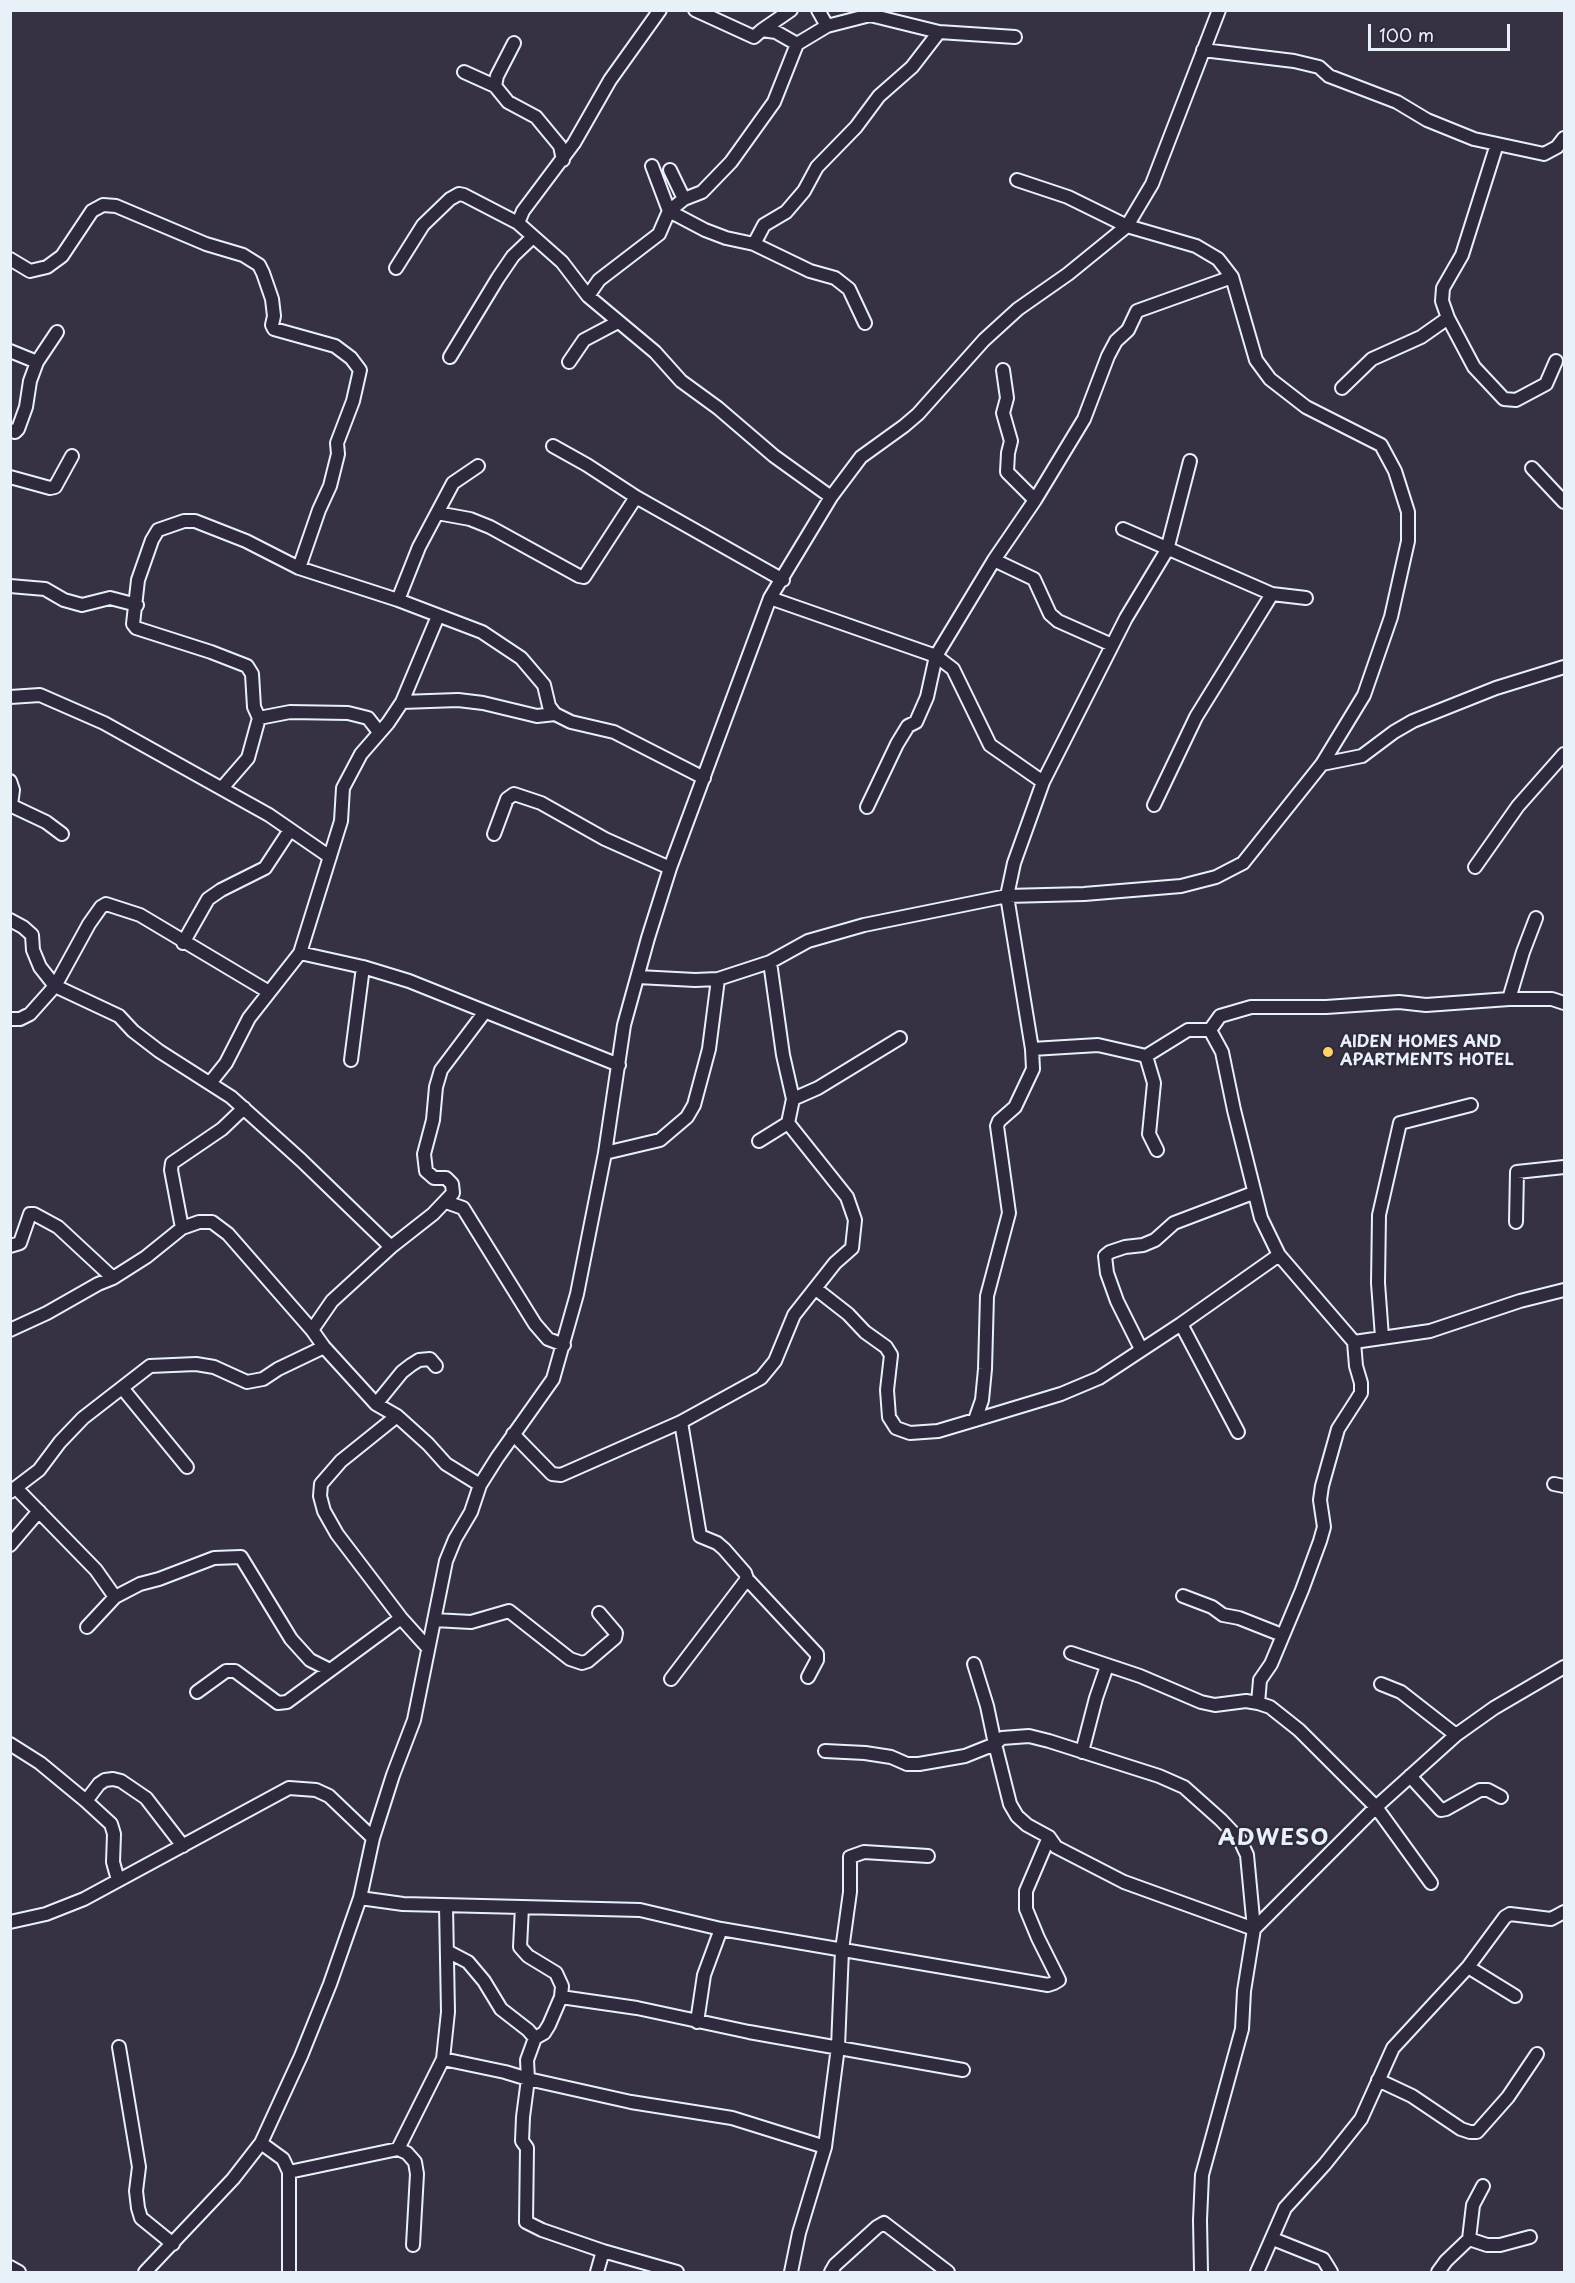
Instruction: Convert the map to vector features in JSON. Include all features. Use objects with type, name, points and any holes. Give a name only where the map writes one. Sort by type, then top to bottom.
[{"type":"street","points":[[518,223],[523,211],[563,160],[610,80],[660,10]]},
{"type":"street","points":[[695,10],[754,37],[791,10]]},
{"type":"street","points":[[818,10],[827,26]]},
{"type":"street","points":[[145,2272],[233,2179],[261,2143],[301,2056],[330,1984],[360,1898],[373,1838],[393,1775],[414,1720],[446,1562],[471,1512],[480,1485],[553,1379],[564,1345],[577,1294],[605,1153],[624,1025],[669,868],[771,598],[831,497],[861,457],[918,414],[984,340],[1018,309],[1068,274],[1127,226],[1152,184],[1219,10]]},
{"type":"street","points":[[588,296],[599,280],[658,234],[669,211],[684,199],[702,192],[731,162],[774,102],[797,44],[827,26],[869,13],[939,32],[1015,37]]},
{"type":"street","points":[[762,30],[776,32],[797,44]]},
{"type":"street","points":[[754,244],[764,225],[786,212],[804,191],[817,167],[856,127],[879,96],[912,67],[939,32]]},
{"type":"street","points":[[495,86],[497,76],[514,43]]},
{"type":"street","points":[[1203,50],[1294,61],[1319,67],[1329,76],[1397,102],[1427,120],[1474,139],[1544,154],[1557,147],[1564,138]]},
{"type":"street","points":[[464,72],[495,86],[508,102],[536,117],[560,146],[563,160]]},
{"type":"street","points":[[1497,144],[1462,255],[1443,288],[1442,301],[1448,318],[1474,368],[1504,399],[1516,400],[1546,384],[1556,361]]},
{"type":"street","points":[[652,166],[669,211],[705,230],[726,238],[754,244],[810,271],[835,279],[849,289],[865,323]]},
{"type":"street","points":[[670,170],[684,199]]},
{"type":"street","points":[[638,977],[718,979],[770,962],[808,940],[864,925],[1007,896],[1149,889],[1181,886],[1216,877],[1243,863],[1322,764],[1364,695],[1390,617],[1408,541],[1408,512],[1395,471],[1381,445],[1306,407],[1270,379],[1256,360],[1232,277],[1218,259],[1196,246],[1127,226],[1068,197],[1017,180]]},
{"type":"street","points":[[396,268],[423,225],[459,194],[518,223],[562,262],[588,296],[655,352],[681,381],[718,408],[774,456],[831,497]]},
{"type":"street","points":[[10,259],[30,271],[46,267],[62,255],[92,211],[103,205],[116,206],[206,244],[243,255],[259,266],[263,273],[272,299],[274,330],[334,346],[351,358],[360,370],[353,401],[337,443],[338,454],[333,479],[319,510],[299,568]]},
{"type":"street","points":[[450,357],[513,256],[533,237]]},
{"type":"street","points":[[867,807],[885,765],[902,735],[908,726],[916,722],[927,697],[936,656],[1084,419],[1116,341],[1128,330],[1137,311],[1232,277]]},
{"type":"street","points":[[1342,388],[1372,359],[1421,337],[1448,318]]},
{"type":"street","points":[[569,362],[584,340],[618,322]]},
{"type":"street","points":[[10,430],[15,432],[18,429],[37,362],[57,332]]},
{"type":"street","points":[[10,351],[37,362]]},
{"type":"street","points":[[1003,370],[1007,398],[1003,413],[1011,441],[1007,472],[1035,500]]},
{"type":"street","points":[[553,446],[636,497],[783,580]]},
{"type":"street","points":[[10,477],[50,488],[55,487],[72,456]]},
{"type":"street","points":[[975,1420],[982,1400],[985,1369],[987,1296],[1009,1213],[997,1126],[999,1121],[1015,1107],[1023,1087],[1032,1076],[1033,1069],[1032,1049],[1007,896],[1014,863],[1043,782],[1112,645],[1167,550],[1190,461]]},
{"type":"street","points":[[398,600],[419,547],[453,483],[478,466]]},
{"type":"street","points":[[1532,468],[1564,502]]},
{"type":"street","points":[[437,513],[470,519],[490,527],[584,577],[636,497]]},
{"type":"street","points":[[222,789],[248,758],[259,718],[254,707],[252,674],[247,666],[136,628],[133,624],[138,580],[152,540],[158,531],[184,521],[195,521],[224,531],[299,568],[398,600],[482,632],[521,658],[544,685],[549,706],[555,714],[571,722],[614,732],[704,778]]},
{"type":"street","points":[[1123,529],[1272,594],[1306,598]]},
{"type":"street","points":[[994,560],[1034,579],[1050,614],[1058,621],[1112,645]]},
{"type":"street","points":[[10,586],[45,589],[64,600],[82,605],[110,598],[137,604]]},
{"type":"street","points":[[1154,805],[1196,717],[1272,594]]},
{"type":"street","points":[[771,598],[936,656],[953,669],[990,745],[1043,782]]},
{"type":"street","points":[[210,1083],[226,1063],[249,1018],[300,953],[341,821],[343,788],[361,754],[388,723],[402,702],[438,616]]},
{"type":"street","points":[[1322,764],[1362,756],[1413,721],[1496,688],[1564,667]]},
{"type":"street","points":[[10,697],[40,695],[104,723],[269,815],[330,857]]},
{"type":"street","points":[[402,702],[458,700],[483,703],[537,716],[555,714]]},
{"type":"street","points":[[259,718],[290,712],[348,713],[368,718],[379,732]]},
{"type":"street","points":[[1475,867],[1518,806],[1564,754]]},
{"type":"street","points":[[10,781],[13,790],[11,805],[63,834]]},
{"type":"street","points":[[494,834],[507,799],[514,794],[541,803],[605,839],[669,868]]},
{"type":"street","points":[[183,943],[208,899],[265,868],[290,830]]},
{"type":"street","points":[[10,1019],[20,1019],[30,1014],[54,986],[89,924],[101,907],[106,904],[140,915],[183,943],[268,992]]},
{"type":"street","points":[[1509,999],[1522,952],[1536,918]]},
{"type":"street","points":[[10,920],[32,935],[33,950],[40,968],[54,986],[119,1016],[133,1031],[159,1051],[210,1083],[244,1108],[391,1247]]},
{"type":"street","points":[[300,953],[363,966],[445,994],[484,1013],[619,1065]]},
{"type":"street","points":[[759,1141],[788,1123],[793,1099],[783,1055],[770,962]]},
{"type":"street","points":[[351,1060],[363,966]]},
{"type":"street","points":[[605,1153],[660,1140],[680,1124],[691,1111],[709,1049],[718,979]]},
{"type":"street","points":[[1210,1030],[1220,1016],[1251,1007],[1326,1007],[1399,1002],[1426,1005],[1509,999],[1552,999],[1564,1003]]},
{"type":"street","points":[[312,1330],[332,1301],[391,1247],[446,1202],[453,1193],[452,1184],[446,1178],[434,1178],[426,1171],[424,1155],[433,1120],[436,1087],[441,1070],[484,1013]]},
{"type":"street","points":[[1032,1049],[1098,1045],[1146,1056],[1188,1030],[1210,1030]]},
{"type":"street","points":[[1210,1030],[1222,1052],[1253,1193],[1261,1218],[1279,1255],[1353,1341],[1361,1383],[1360,1393],[1338,1429],[1330,1455],[1320,1500],[1324,1527],[1302,1590],[1271,1664],[1260,1680],[1258,1703]]},
{"type":"street","points":[[793,1099],[818,1088],[900,1038]]},
{"type":"street","points":[[1146,1056],[1154,1083],[1149,1134],[1157,1150]]},
{"type":"street","points":[[1382,1337],[1378,1283],[1379,1215],[1400,1123],[1471,1105]]},
{"type":"street","points":[[182,1228],[171,1170],[172,1163],[222,1129],[244,1108]]},
{"type":"street","points":[[513,1434],[552,1474],[561,1475],[681,1422],[762,1378],[775,1361],[794,1315],[834,1263],[852,1248],[855,1220],[847,1197],[788,1123]]},
{"type":"street","points":[[1516,1222],[1516,1172],[1564,1167]]},
{"type":"street","points":[[1141,1349],[1117,1301],[1107,1273],[1105,1256],[1125,1247],[1143,1245],[1155,1240],[1174,1223],[1253,1193]]},
{"type":"street","points":[[446,1202],[462,1208],[535,1324],[548,1339],[564,1345]]},
{"type":"street","points":[[10,1246],[20,1243],[30,1214],[34,1214],[58,1227],[113,1278]]},
{"type":"street","points":[[10,1330],[113,1278],[146,1257],[182,1228],[199,1222],[212,1222],[228,1234],[376,1404],[397,1416],[447,1464],[480,1485]]},
{"type":"street","points":[[816,1289],[848,1314],[865,1332],[886,1347],[891,1355],[887,1390],[889,1417],[896,1428],[910,1433],[938,1431],[1061,1395],[1099,1378],[1279,1255]]},
{"type":"street","points":[[1353,1341],[1430,1331],[1520,1301],[1564,1290]]},
{"type":"street","points":[[1181,1324],[1238,1432]]},
{"type":"street","points":[[115,1597],[96,1570],[39,1511],[14,1491],[39,1470],[60,1442],[83,1418],[150,1366],[171,1363],[196,1364],[214,1367],[247,1382],[263,1379],[278,1369],[324,1347]]},
{"type":"street","points":[[376,1404],[402,1372],[411,1365],[419,1360],[430,1359],[436,1365]]},
{"type":"street","points":[[123,1389],[187,1467]]},
{"type":"street","points":[[397,1416],[341,1461],[321,1484],[320,1496],[337,1534],[401,1618],[428,1648]]},
{"type":"street","points":[[681,1422],[699,1536],[717,1543],[724,1549],[745,1573],[747,1579],[817,1654],[817,1660],[808,1677]]},
{"type":"street","points":[[10,1545],[39,1511]]},
{"type":"street","points":[[87,1627],[115,1597],[140,1584],[214,1558],[241,1557],[291,1639],[310,1660],[330,1670]]},
{"type":"street","points":[[671,1679],[747,1579]]},
{"type":"street","points":[[1184,1596],[1212,1607],[1223,1615],[1239,1618],[1282,1635]]},
{"type":"street","points":[[434,1620],[471,1622],[509,1611],[570,1659],[582,1662],[588,1661],[615,1638],[616,1633],[599,1614]]},
{"type":"street","points":[[197,1692],[226,1671],[235,1671],[278,1703],[287,1702],[401,1618]]},
{"type":"street","points":[[1071,1653],[1140,1676],[1201,1702],[1215,1705],[1246,1701],[1270,1707],[1299,1730],[1376,1807],[1431,1883]]},
{"type":"street","points":[[974,1664],[1010,1804],[1017,1816],[1027,1825],[1049,1837],[1056,1847],[1124,1882],[1254,1929]]},
{"type":"street","points":[[1082,1752],[1107,1666]]},
{"type":"street","points":[[1254,1929],[1376,1807],[1456,1735],[1494,1708],[1564,1667]]},
{"type":"street","points":[[1381,1684],[1401,1692],[1456,1735]]},
{"type":"street","points":[[825,1751],[865,1753],[891,1757],[908,1764],[919,1764],[964,1756],[995,1744],[1002,1738],[1029,1736],[1159,1776],[1184,1787],[1240,1840],[1247,1855],[1254,1929],[1244,1991],[1242,2029],[1202,2175],[1200,2220],[1202,2272]]},
{"type":"street","points":[[10,1744],[40,1763],[111,1824],[114,1834],[113,1862],[118,1880]]},
{"type":"street","points":[[1410,1776],[1441,1810],[1480,1790],[1488,1790],[1501,1797]]},
{"type":"street","points":[[86,1801],[105,1780],[121,1781],[146,1798],[183,1846]]},
{"type":"street","points":[[10,1922],[46,1914],[84,1899],[289,1788],[316,1790],[329,1796],[373,1838]]},
{"type":"street","points":[[360,1898],[403,1905],[640,1910],[721,1929],[1036,1983],[1054,1983],[1059,1980],[1056,1972],[1026,1909],[1026,1891],[1049,1837]]},
{"type":"street","points":[[791,2272],[799,2233],[825,2147],[838,2047],[842,1950],[849,1892],[850,1857],[864,1852],[928,1856]]},
{"type":"street","points":[[398,2149],[419,2103],[443,2060],[448,2012],[446,1906]]},
{"type":"street","points":[[522,1907],[520,1947],[528,1956],[556,1973],[562,1986],[561,1997],[549,2025],[544,2033],[535,2038],[527,2060],[528,2079],[522,2141],[527,2148],[526,2222],[542,2230],[603,2251],[677,2272]]},
{"type":"street","points":[[1257,2272],[1286,2208],[1361,2120],[1393,2048],[1468,1967],[1505,1917],[1516,1914],[1551,1919],[1564,1912]]},
{"type":"street","points":[[697,2022],[704,1975],[721,1929]]},
{"type":"street","points":[[447,1951],[468,1962],[484,1981],[501,2009],[535,2038]]},
{"type":"street","points":[[1468,1967],[1515,1996]]},
{"type":"street","points":[[561,1997],[637,2008],[697,2022],[963,2070]]},
{"type":"street","points":[[119,2047],[139,2167],[136,2191],[138,2208],[141,2218],[173,2244]]},
{"type":"street","points":[[1378,2080],[1412,2097],[1461,2128],[1477,2132],[1508,2097],[1537,2054]]},
{"type":"street","points":[[443,2060],[505,2072],[631,2102],[732,2118],[825,2147]]},
{"type":"street","points":[[261,2143],[283,2159],[289,2172],[289,2272]]},
{"type":"street","points":[[289,2172],[398,2149],[407,2153],[415,2162],[416,2168],[413,2245]]},
{"type":"street","points":[[1438,2272],[1469,2239],[1473,2205],[1484,2187]]},
{"type":"street","points":[[831,2272],[877,2227],[884,2223],[948,2272]]},
{"type":"street","points":[[1469,2239],[1486,2245],[1500,2245],[1530,2237]]},
{"type":"street","points":[[1273,2239],[1323,2259],[1331,2272]]},
{"type":"street","points":[[597,2272],[603,2251]]},
{"type":"street","points":[[10,2267],[19,2272]]},
{"type":"place","name":"AIDEN HOMES AND APARTMENTS HOTEL","points":[[1328,1052]]},
{"type":"district","name":"ADWESO","points":[[1274,1839]]}]
